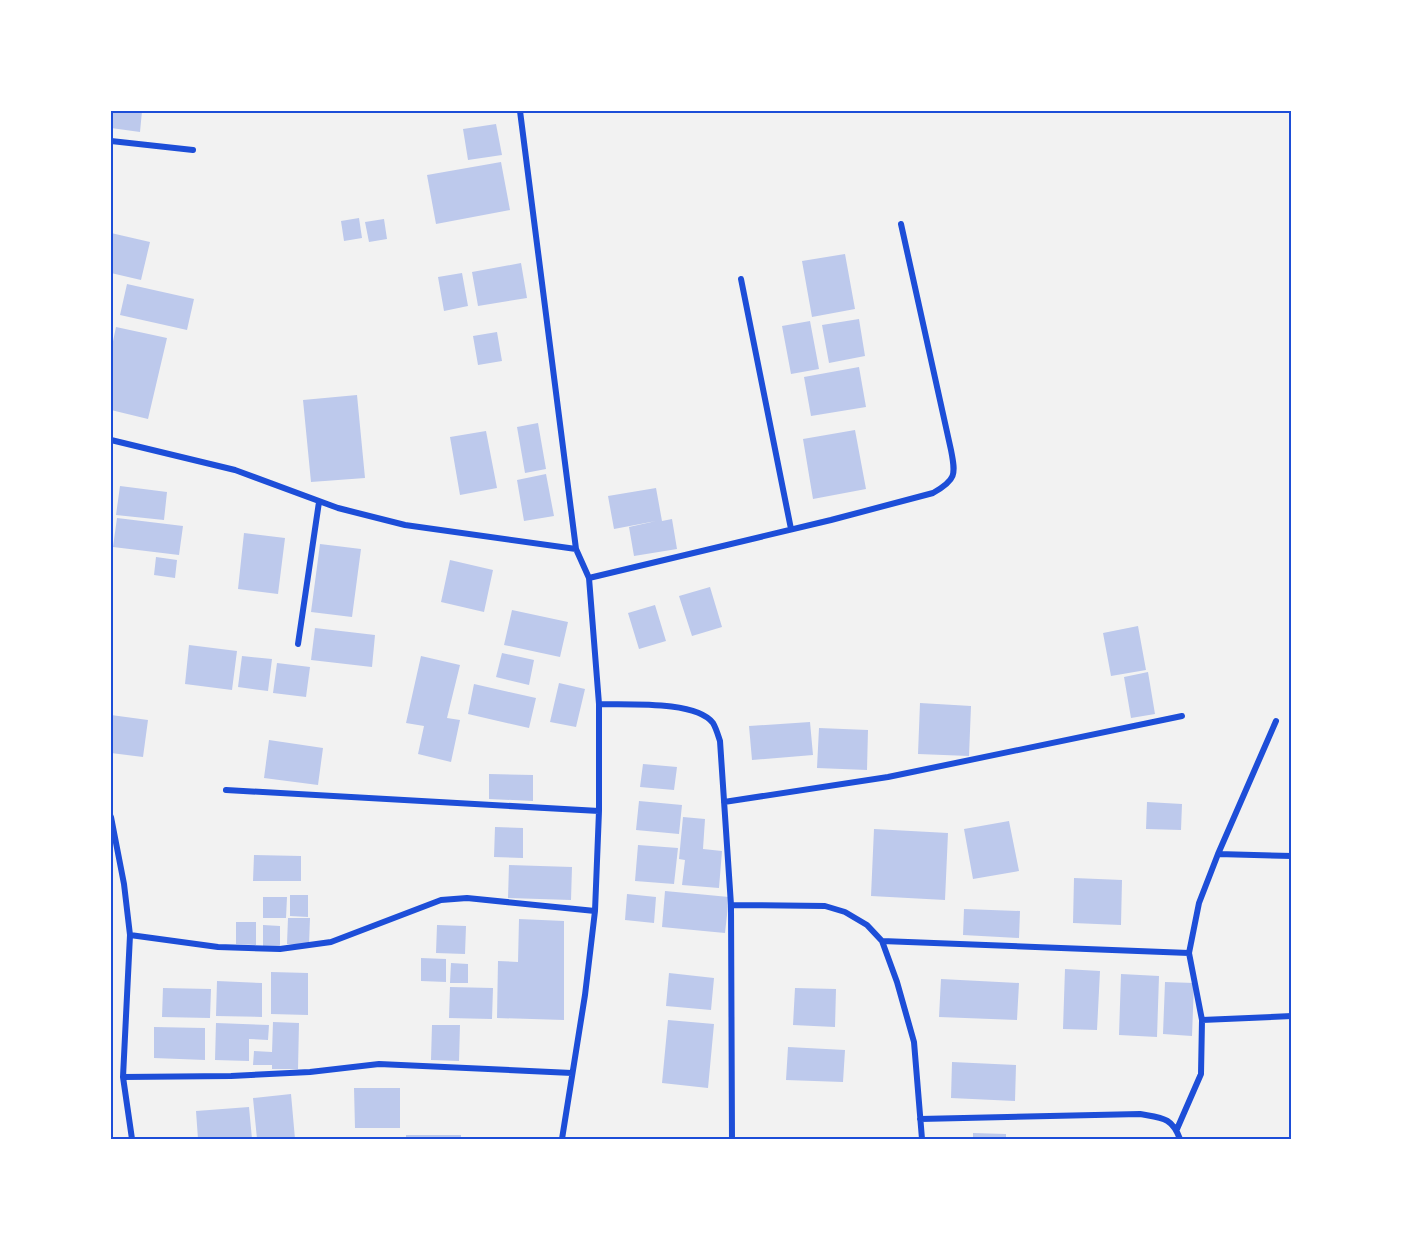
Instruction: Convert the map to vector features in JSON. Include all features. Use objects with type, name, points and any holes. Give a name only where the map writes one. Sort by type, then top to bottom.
[{"type":"street","points":[[520,111],[576,549],[589,578],[598,704],[599,811],[595,911],[585,995],[562,1139]]},
{"type":"street","points":[[111,141],[193,150]]},
{"type":"street","points":[[589,578],[933,493],[948,485],[954,478],[955,466],[901,224]]},
{"type":"street","points":[[741,279],[791,529]]},
{"type":"street","points":[[111,440],[235,470],[319,502],[430,530],[576,549]]},
{"type":"street","points":[[298,644],[319,502]]},
{"type":"street","points":[[598,704],[681,708],[699,712],[713,722],[720,741],[732,905],[732,1139]]},
{"type":"street","points":[[724,802],[888,777],[1182,716]]},
{"type":"street","points":[[1177,1129],[1201,1074],[1202,1020],[1189,953],[1199,903],[1276,721]]},
{"type":"street","points":[[226,789],[599,811]]},
{"type":"street","points":[[111,817],[112,833],[124,884],[130,935],[123,1077],[132,1139]]},
{"type":"street","points":[[1218,854],[1292,856]]},
{"type":"street","points":[[130,935],[218,947],[280,949],[331,942],[441,900],[467,898],[595,911]]},
{"type":"street","points":[[732,905],[825,906],[845,912],[867,925],[882,941],[897,982],[914,1042],[922,1139]]},
{"type":"street","points":[[882,941],[1189,953]]},
{"type":"street","points":[[1202,1020],[1292,1016]]},
{"type":"street","points":[[123,1077],[231,1076],[310,1072],[379,1064],[572,1073]]},
{"type":"street","points":[[920,1119],[1140,1114],[1161,1118],[1172,1123],[1180,1139]]},
{"type":"building","points":[[111,111],[142,111],[140,132],[111,128]]},
{"type":"building","points":[[496,124],[502,155],[468,160],[463,129]]},
{"type":"building","points":[[501,162],[510,210],[436,224],[427,175]]},
{"type":"building","points":[[359,218],[362,238],[344,241],[341,221]]},
{"type":"building","points":[[384,219],[387,239],[369,242],[365,222]]},
{"type":"building","points":[[111,233],[150,242],[141,280],[111,273]]},
{"type":"building","points":[[845,254],[855,309],[812,317],[802,261]]},
{"type":"building","points":[[521,263],[527,298],[478,306],[472,272]]},
{"type":"building","points":[[462,273],[468,306],[444,311],[438,277]]},
{"type":"building","points":[[127,284],[194,299],[187,330],[120,315]]},
{"type":"building","points":[[859,319],[865,356],[829,363],[822,325]]},
{"type":"building","points":[[810,321],[819,369],[791,374],[782,326]]},
{"type":"building","points":[[116,327],[167,338],[148,419],[111,410],[111,351]]},
{"type":"building","points":[[497,332],[502,361],[478,365],[473,336]]},
{"type":"building","points":[[859,367],[866,407],[811,416],[804,377]]},
{"type":"building","points":[[357,395],[365,478],[311,482],[303,400]]},
{"type":"building","points":[[538,423],[546,469],[525,473],[517,427]]},
{"type":"building","points":[[855,430],[866,489],[813,499],[803,439]]},
{"type":"building","points":[[486,431],[497,488],[460,495],[450,437]]},
{"type":"building","points":[[546,474],[554,516],[524,521],[517,480]]},
{"type":"building","points":[[120,486],[167,492],[164,520],[116,515]]},
{"type":"building","points":[[656,488],[662,521],[672,519],[677,549],[634,556],[629,527],[656,521],[614,529],[608,496]]},
{"type":"building","points":[[117,518],[183,526],[179,555],[113,547]]},
{"type":"building","points":[[244,533],[285,538],[278,594],[238,589]]},
{"type":"building","points":[[320,544],[361,549],[352,617],[311,612]]},
{"type":"building","points":[[156,557],[177,560],[175,578],[154,575]]},
{"type":"building","points":[[450,560],[493,570],[484,612],[441,602]]},
{"type":"building","points":[[710,587],[722,627],[692,636],[679,596]]},
{"type":"building","points":[[655,605],[666,641],[639,649],[628,613]]},
{"type":"building","points":[[512,610],[568,622],[560,657],[504,645]]},
{"type":"building","points":[[1138,626],[1146,670],[1111,676],[1103,633]]},
{"type":"building","points":[[315,628],[375,635],[372,667],[311,660]]},
{"type":"building","points":[[189,645],[237,651],[232,690],[185,684]]},
{"type":"building","points":[[502,653],[534,660],[529,685],[496,677]]},
{"type":"building","points":[[242,656],[272,659],[268,691],[238,687]]},
{"type":"building","points":[[421,656],[460,665],[447,718],[460,720],[451,762],[418,754],[424,726],[406,723]]},
{"type":"building","points":[[277,663],[310,667],[306,697],[273,693]]},
{"type":"building","points":[[1148,672],[1155,714],[1131,718],[1124,677]]},
{"type":"building","points":[[559,683],[585,689],[576,727],[550,722]]},
{"type":"building","points":[[474,684],[536,698],[529,728],[468,714]]},
{"type":"building","points":[[920,703],[971,706],[969,756],[918,754]]},
{"type":"building","points":[[111,715],[148,720],[143,757],[111,753]]},
{"type":"building","points":[[810,722],[813,755],[752,760],[749,726]]},
{"type":"building","points":[[819,728],[868,730],[867,770],[817,768]]},
{"type":"building","points":[[269,740],[323,748],[318,785],[264,778]]},
{"type":"building","points":[[643,764],[677,767],[674,790],[640,787]]},
{"type":"building","points":[[489,774],[533,775],[533,801],[489,799]]},
{"type":"building","points":[[639,801],[682,805],[679,834],[636,830]]},
{"type":"building","points":[[1147,802],[1182,804],[1181,830],[1146,829]]},
{"type":"building","points":[[683,817],[705,819],[703,849],[722,851],[719,888],[682,885],[685,860],[679,859]]},
{"type":"building","points":[[1009,821],[1019,871],[973,879],[964,829]]},
{"type":"building","points":[[495,827],[523,828],[523,858],[494,857]]},
{"type":"building","points":[[874,829],[948,833],[945,900],[871,896]]},
{"type":"building","points":[[638,845],[678,848],[674,884],[635,881]]},
{"type":"building","points":[[254,855],[301,856],[301,881],[253,881]]},
{"type":"building","points":[[509,865],[572,867],[571,900],[508,898]]},
{"type":"building","points":[[1074,878],[1122,880],[1121,925],[1073,923]]},
{"type":"building","points":[[665,891],[729,897],[725,933],[662,927]]},
{"type":"building","points":[[627,894],[656,897],[654,923],[625,920]]},
{"type":"building","points":[[290,895],[308,895],[308,917],[290,916]]},
{"type":"building","points":[[263,897],[287,897],[286,918],[263,918]]},
{"type":"building","points":[[964,909],[1020,911],[1019,938],[963,935]]},
{"type":"building","points":[[288,918],[310,918],[309,945],[287,944]]},
{"type":"building","points":[[519,919],[564,921],[564,1020],[497,1018],[498,961],[518,962]]},
{"type":"building","points":[[236,922],[256,922],[256,945],[236,944]]},
{"type":"building","points":[[263,925],[280,926],[280,946],[263,946]]},
{"type":"building","points":[[437,925],[466,926],[465,954],[436,953]]},
{"type":"building","points":[[421,958],[446,959],[446,982],[421,981]]},
{"type":"building","points":[[451,963],[468,964],[468,983],[450,983]]},
{"type":"building","points":[[1065,969],[1100,971],[1097,1030],[1063,1029]]},
{"type":"building","points":[[271,972],[308,973],[308,1015],[271,1014]]},
{"type":"building","points":[[669,973],[714,978],[711,1010],[666,1006]]},
{"type":"building","points":[[1121,974],[1159,976],[1157,1037],[1119,1035]]},
{"type":"building","points":[[941,979],[1019,983],[1017,1020],[939,1017]]},
{"type":"building","points":[[217,981],[262,983],[262,1017],[216,1016]]},
{"type":"building","points":[[1165,982],[1194,983],[1192,1036],[1163,1034]]},
{"type":"building","points":[[450,987],[493,988],[492,1019],[449,1018]]},
{"type":"building","points":[[163,988],[211,989],[210,1018],[162,1017]]},
{"type":"building","points":[[795,988],[836,989],[835,1027],[793,1025]]},
{"type":"building","points":[[668,1020],[714,1024],[708,1088],[662,1083]]},
{"type":"building","points":[[273,1022],[299,1023],[298,1069],[272,1069],[272,1065],[253,1065],[254,1051],[272,1052]]},
{"type":"building","points":[[216,1023],[269,1025],[268,1040],[249,1039],[249,1061],[215,1060]]},
{"type":"building","points":[[432,1025],[460,1025],[459,1061],[431,1060]]},
{"type":"building","points":[[154,1027],[205,1028],[205,1060],[154,1058]]},
{"type":"building","points":[[788,1047],[845,1050],[843,1082],[786,1080]]},
{"type":"building","points":[[952,1062],[1016,1065],[1015,1101],[951,1098]]},
{"type":"building","points":[[354,1088],[400,1088],[400,1128],[355,1128]]},
{"type":"building","points":[[291,1094],[295,1139],[257,1139],[253,1098]]},
{"type":"building","points":[[249,1107],[252,1139],[198,1139],[196,1111]]},
{"type":"building","points":[[973,1133],[1006,1134],[1006,1139],[973,1139]]},
{"type":"building","points":[[406,1135],[461,1135],[461,1139],[406,1139]]}]
